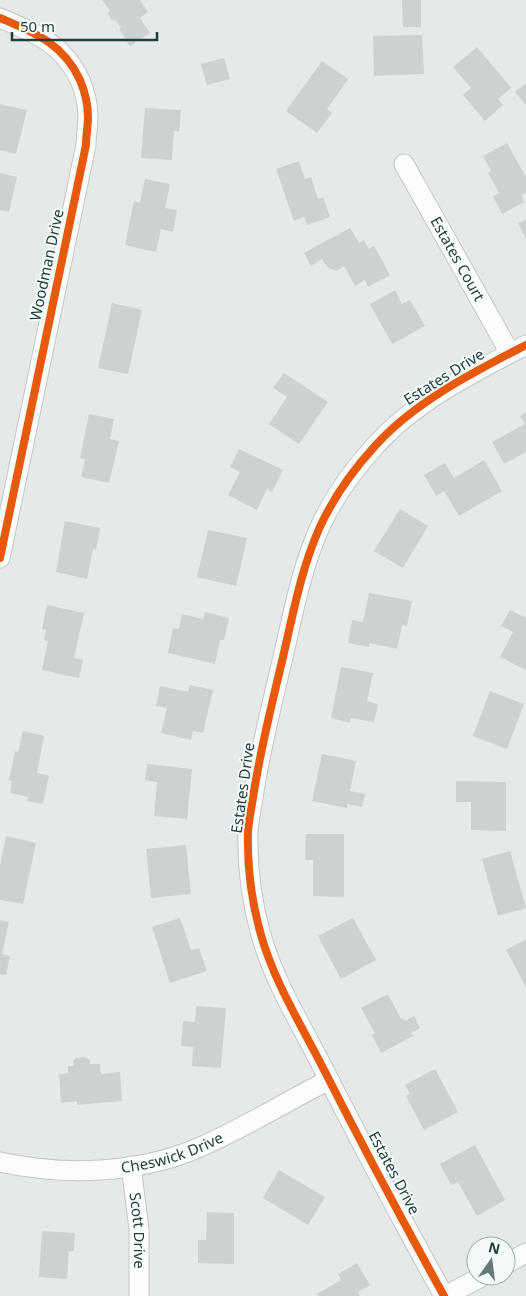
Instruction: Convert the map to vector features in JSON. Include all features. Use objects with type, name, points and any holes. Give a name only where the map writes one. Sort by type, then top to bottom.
[{"type":"street","name":"Woodman Drive","points":[[0,18],[52,43],[67,57],[75,69],[86,97],[88,117],[86,144],[0,558]]},
{"type":"street","name":"Estates Court","points":[[404,164],[518,349]]},
{"type":"street","name":"Estates Drive","points":[[445,1296],[329,1080],[272,969],[252,895],[248,832],[257,767],[301,582],[320,526],[344,487],[374,447],[391,429],[410,414],[518,349]]},
{"type":"street","name":"Cheswick Drive","points":[[0,1162],[70,1171],[106,1170],[162,1159],[197,1149],[329,1080]]},
{"type":"street","name":"Scott Drive","points":[[131,1166],[139,1230],[139,1296]]},
{"type":"street","points":[[445,1296],[466,1285]]},
{"type":"building","points":[[102,0],[140,0],[148,12],[140,18],[150,33],[130,46],[115,19],[113,21],[107,13],[110,11]]},
{"type":"building","points":[[402,0],[421,0],[421,27],[403,27]]},
{"type":"building","points":[[422,35],[424,74],[374,76],[373,36]]},
{"type":"building","points":[[477,47],[511,88],[498,99],[503,105],[485,121],[463,95],[471,88],[453,67]]},
{"type":"building","points":[[224,58],[230,79],[207,85],[201,64]]},
{"type":"building","points":[[322,61],[348,79],[327,109],[332,113],[317,133],[286,111]]},
{"type":"building","points":[[526,83],[526,105],[515,92]]},
{"type":"building","points":[[0,104],[27,110],[16,154],[0,150]]},
{"type":"building","points":[[145,108],[181,110],[179,131],[174,131],[172,160],[141,158]]},
{"type":"building","points":[[507,143],[526,177],[526,193],[521,195],[524,202],[502,214],[493,196],[499,193],[488,173],[491,171],[483,156]]},
{"type":"building","points":[[299,161],[305,179],[311,177],[318,199],[323,197],[330,217],[307,225],[304,217],[294,221],[276,169]]},
{"type":"building","points":[[0,173],[17,177],[9,212],[0,210]]},
{"type":"building","points":[[145,179],[170,184],[165,208],[177,210],[173,232],[161,229],[156,252],[125,245],[134,201],[140,203]]},
{"type":"building","points":[[526,219],[526,239],[518,223]]},
{"type":"building","points":[[350,228],[359,243],[364,240],[369,249],[374,246],[390,275],[368,287],[365,280],[355,286],[344,266],[336,271],[327,267],[322,259],[311,266],[304,253]]},
{"type":"building","points":[[395,290],[402,304],[410,300],[425,326],[392,344],[370,304]]},
{"type":"building","points":[[112,303],[142,310],[128,374],[98,368]]},
{"type":"building","points":[[284,373],[328,402],[299,444],[269,424],[287,397],[273,388]]},
{"type":"building","points":[[526,412],[526,452],[504,464],[492,442],[525,424],[520,416]]},
{"type":"building","points":[[89,414],[114,419],[110,439],[119,441],[109,483],[81,477],[85,459],[80,458]]},
{"type":"building","points":[[239,449],[283,470],[272,492],[267,489],[257,510],[228,495],[240,472],[230,467]]},
{"type":"building","points":[[484,460],[502,491],[459,516],[444,491],[436,496],[424,475],[445,463],[454,478]]},
{"type":"building","points":[[400,509],[428,526],[403,568],[374,551]]},
{"type":"building","points":[[65,521],[100,528],[96,550],[93,549],[87,579],[56,572]]},
{"type":"building","points":[[208,530],[247,538],[236,586],[197,577]]},
{"type":"building","points":[[369,593],[412,601],[407,626],[402,625],[397,649],[370,643],[369,647],[348,643],[352,620],[363,622]]},
{"type":"building","points":[[47,605],[84,613],[74,658],[83,660],[79,678],[42,670],[48,641],[44,640],[46,630],[42,629]]},
{"type":"building","points":[[510,610],[526,618],[526,670],[500,657],[513,632],[501,626]]},
{"type":"building","points":[[205,612],[229,618],[224,640],[220,640],[215,664],[168,653],[173,628],[179,629],[182,614],[203,619]]},
{"type":"building","points":[[341,667],[373,673],[367,701],[378,704],[374,722],[351,718],[350,723],[331,718]]},
{"type":"building","points":[[190,685],[213,690],[203,733],[193,731],[191,740],[161,733],[167,708],[156,706],[160,686],[188,692]]},
{"type":"building","points":[[490,691],[524,704],[507,749],[473,736]]},
{"type":"building","points":[[23,731],[44,736],[37,773],[49,776],[43,804],[27,801],[28,797],[10,793],[12,781],[9,780],[15,751],[18,752]]},
{"type":"building","points":[[322,754],[356,761],[350,791],[365,794],[362,807],[347,804],[347,808],[312,801]]},
{"type":"building","points":[[147,764],[192,769],[187,819],[154,816],[157,782],[145,780]]},
{"type":"building","points":[[456,781],[506,782],[506,831],[471,830],[471,802],[456,802]]},
{"type":"building","points":[[306,834],[344,834],[344,897],[313,896],[313,860],[305,860]]},
{"type":"building","points":[[6,836],[36,843],[23,904],[0,900],[0,866]]},
{"type":"building","points":[[186,845],[191,894],[151,898],[146,849]]},
{"type":"building","points":[[510,851],[526,908],[498,916],[482,859]]},
{"type":"building","points":[[180,918],[191,950],[199,948],[207,971],[170,983],[152,927]]},
{"type":"building","points":[[353,918],[376,960],[341,979],[318,936]]},
{"type":"building","points":[[0,920],[9,922],[2,954],[10,956],[6,975],[0,974]]},
{"type":"building","points":[[526,939],[526,987],[506,950]]},
{"type":"building","points":[[388,994],[401,1019],[403,1018],[405,1021],[414,1016],[420,1028],[411,1033],[413,1036],[381,1053],[372,1035],[375,1033],[361,1008]]},
{"type":"building","points":[[196,1006],[226,1008],[221,1068],[192,1066],[193,1047],[181,1046],[183,1021],[195,1022]]},
{"type":"building","points":[[85,1057],[90,1060],[90,1064],[100,1064],[101,1074],[120,1072],[122,1101],[77,1105],[77,1101],[61,1103],[59,1074],[68,1073],[68,1066],[74,1066],[73,1061],[76,1058]]},
{"type":"building","points":[[435,1069],[458,1112],[424,1130],[406,1096],[410,1094],[405,1085]]},
{"type":"building","points":[[475,1145],[505,1200],[477,1216],[458,1182],[451,1185],[440,1164]]},
{"type":"building","points":[[279,1170],[325,1197],[308,1225],[263,1198]]},
{"type":"building","points":[[207,1212],[234,1213],[234,1264],[198,1263],[198,1240],[206,1240]]},
{"type":"building","points":[[42,1231],[75,1233],[74,1251],[69,1251],[67,1279],[39,1277]]},
{"type":"building","points":[[357,1263],[370,1285],[358,1292],[360,1296],[318,1296],[317,1294],[341,1280],[338,1274]]},
{"type":"cycle path","points":[[0,18],[36,34],[65,57],[73,67],[82,85],[87,103],[88,117],[86,145],[0,558]]},
{"type":"cycle path","points":[[444,1296],[288,1002],[273,969],[261,935],[253,897],[248,857],[248,831],[263,745],[298,592],[307,560],[330,507],[367,455],[408,415],[446,389],[526,345]]}]
